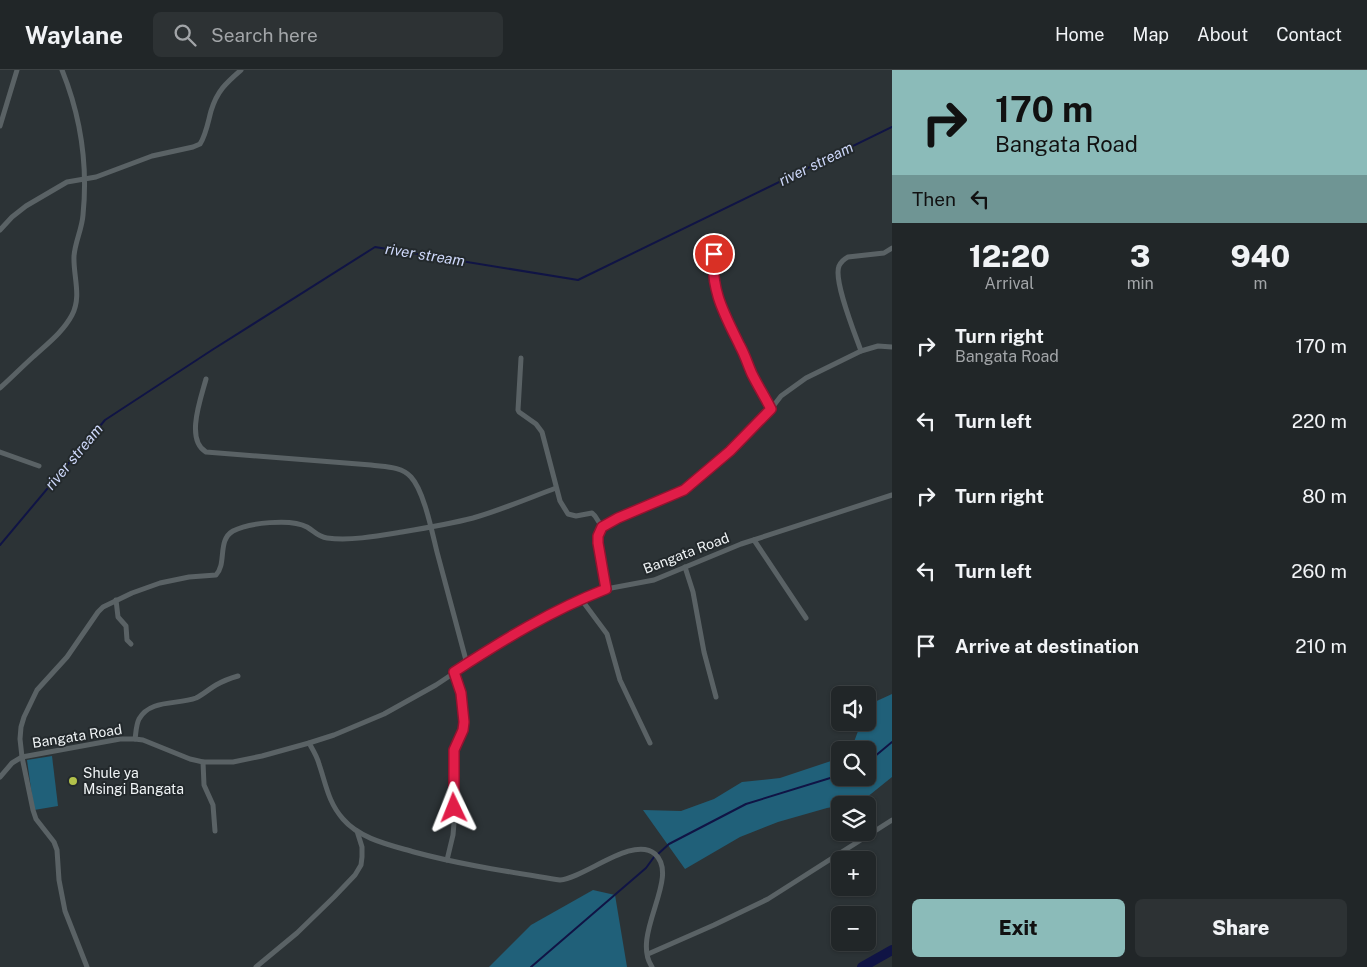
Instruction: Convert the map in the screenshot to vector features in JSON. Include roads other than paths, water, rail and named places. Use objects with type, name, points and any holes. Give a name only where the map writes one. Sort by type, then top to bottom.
[{"type":"street","points":[[0,126],[17,70]]},
{"type":"street","points":[[0,388],[61,331],[73,313],[76,298],[77,283],[74,254],[83,216],[84,148],[73,101],[62,70]]},
{"type":"street","points":[[0,230],[12,217],[30,203],[67,182],[85,180],[106,174],[152,156],[200,144],[212,108],[223,86],[241,70]]},
{"type":"street","points":[[715,243],[713,275],[717,296],[752,375],[771,409]]},
{"type":"street","points":[[861,351],[839,286],[839,265],[848,258],[884,253],[892,248]]},
{"type":"street","points":[[606,589],[598,543],[598,536],[602,527],[629,513],[684,490],[736,446],[781,396],[806,378],[861,351],[878,346],[892,347]]},
{"type":"street","points":[[521,358],[518,410],[536,424],[542,432],[560,501],[568,514],[576,516],[592,513],[596,516],[602,527]]},
{"type":"street","points":[[206,379],[196,418],[195,431],[196,440],[201,449],[206,452],[371,465],[396,468],[410,476],[418,488],[431,527],[467,664]]},
{"type":"street","points":[[0,452],[39,466]]},
{"type":"street","points":[[87,967],[65,911],[59,880],[57,850],[54,842],[36,819],[33,810],[20,739],[24,717],[37,690],[67,657],[98,612],[116,600],[145,588],[176,579],[216,575],[220,571],[225,540],[230,532],[239,528],[275,522],[307,527],[318,536],[325,538],[385,535],[476,517],[556,488]]},
{"type":"street","name":"Bangata Road","points":[[0,777],[12,763],[22,757],[111,740],[135,739],[147,741],[190,759],[203,762],[240,760],[310,743],[372,720],[436,685],[528,626],[581,599],[606,589],[654,580],[728,549],[892,495]]},
{"type":"street","points":[[754,540],[806,618]]},
{"type":"street","points":[[685,567],[693,592],[704,652],[716,697]]},
{"type":"street","points":[[581,599],[607,634],[620,680],[650,743]]},
{"type":"street","points":[[116,600],[118,616],[126,626],[127,640],[130,644]]},
{"type":"street","points":[[447,860],[454,823],[454,750],[463,730],[464,722],[461,693],[454,672]]},
{"type":"street","points":[[135,739],[139,719],[148,710],[157,705],[191,700],[224,681],[238,676]]},
{"type":"street","points":[[310,743],[320,765],[330,800],[343,819],[358,831],[386,844],[447,860],[560,880],[566,880],[628,851],[638,849],[649,850],[660,860],[663,876],[647,937],[646,949],[652,967]]},
{"type":"street","points":[[203,762],[204,785],[212,805],[215,831]]},
{"type":"street","points":[[648,954],[768,899],[892,820]]},
{"type":"street","points":[[256,967],[297,934],[354,875],[362,857],[362,847],[358,831]]},
{"type":"waterway","name":"river stream","points":[[0,545],[105,420],[375,247],[578,280],[892,127]]},
{"type":"waterway","points":[[876,755],[892,742]]},
{"type":"waterway","points":[[658,854],[669,844],[746,804],[831,778]]},
{"type":"waterway","points":[[531,967],[646,868],[654,857]]},
{"type":"waterway","points":[[862,967],[892,950]]},
{"type":"place","name":"Shule ya Msingi Bangata","points":[[73,781]]}]
